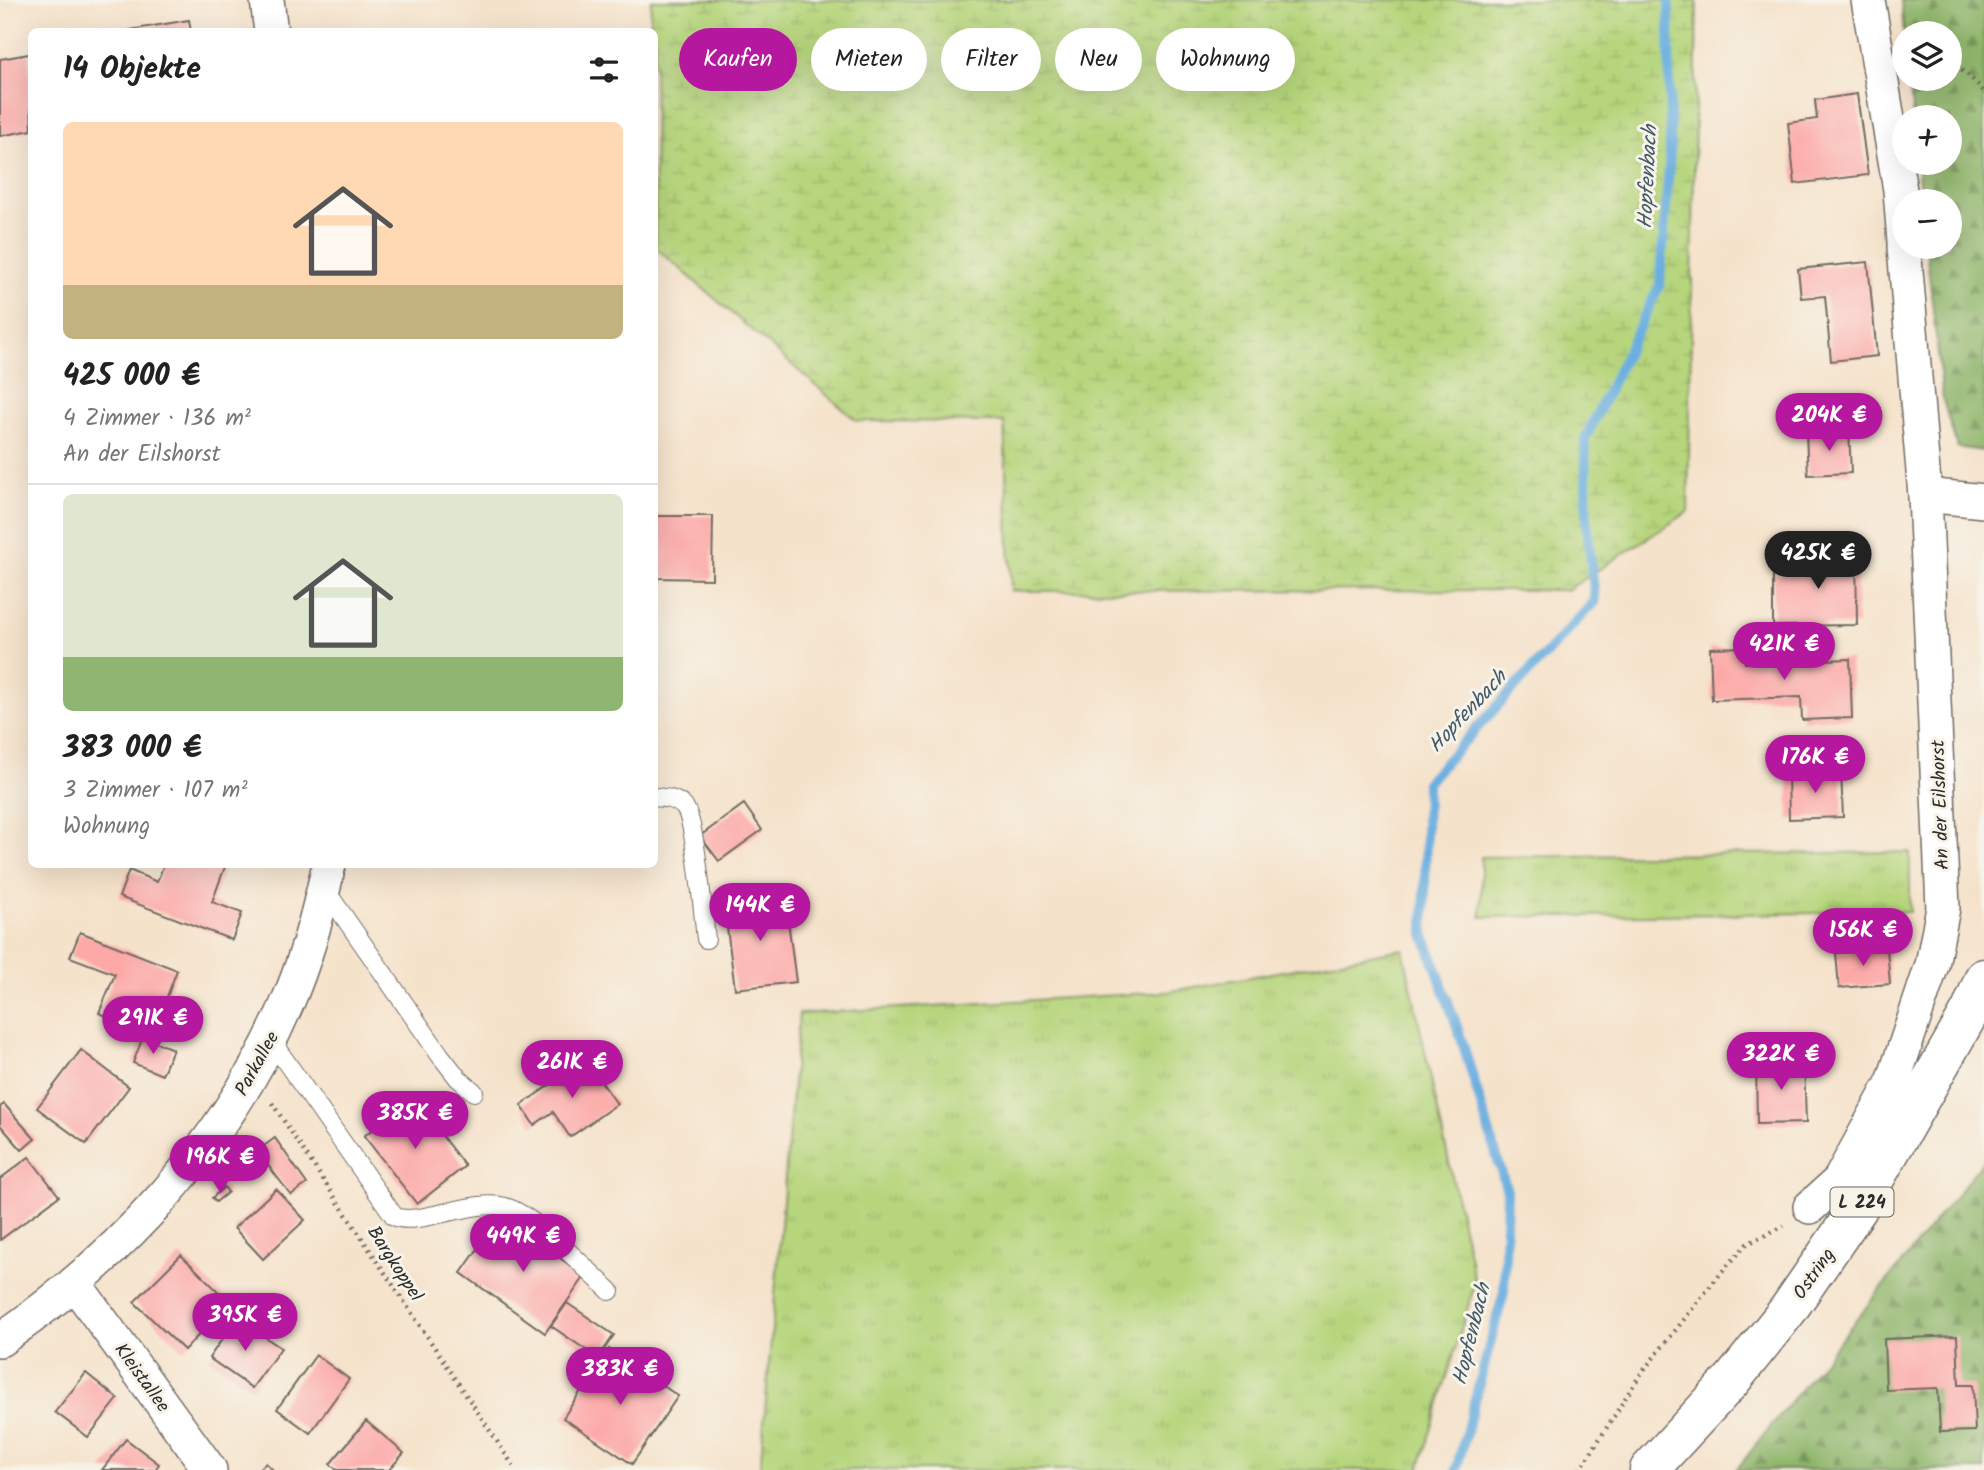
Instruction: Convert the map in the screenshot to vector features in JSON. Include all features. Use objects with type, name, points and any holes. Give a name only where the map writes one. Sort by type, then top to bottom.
[{"type":"main road","name":"Ostring","points":[[1648,1470],[1674,1445],[1740,1370],[1788,1310],[1857,1210],[1971,1010],[1984,978]]},
{"type":"street","points":[[267,0],[270,28]]},
{"type":"street","name":"An der Eilshorst","points":[[1868,0],[1900,189]]},
{"type":"street","name":"An der Eilshorst","points":[[1810,1207],[1839,1181],[1893,1082],[1932,965],[1943,908],[1925,495],[1905,259]]},
{"type":"street","points":[[1925,495],[1984,501]]},
{"type":"street","name":"Parkallee","points":[[0,1340],[75,1284],[131,1232],[176,1181],[217,1127],[251,1073],[285,1008],[302,963],[327,876]]},
{"type":"street","name":"Kleistallee","points":[[75,1284],[210,1470]]},
{"type":"lane","points":[[658,797],[671,799],[685,808],[692,831],[706,939]]},
{"type":"lane","points":[[327,876],[440,1055],[458,1079],[474,1092]]},
{"type":"lane","points":[[270,1039],[394,1216],[408,1220],[469,1207],[504,1206],[529,1219],[610,1291]]},
{"type":"path","points":[[1962,71],[1984,91]]},
{"type":"path","name":"Bargkoppel","points":[[251,1073],[516,1470]]},
{"type":"path","points":[[1580,1470],[1640,1375],[1720,1274],[1747,1244],[1794,1220],[1810,1207]]},
{"type":"green space","points":[[651,0],[1697,0],[1688,512],[1567,590],[1011,591],[1004,422],[857,421],[658,250],[658,28],[650,28]]},
{"type":"green space","points":[[1901,0],[1984,0],[1984,451],[1957,447],[1943,400],[1927,259],[1962,259],[1962,189],[1920,189],[1918,175],[1962,175],[1962,105],[1912,105],[1910,91],[1962,91],[1962,21],[1903,21]]},
{"type":"green space","points":[[1910,852],[1910,912],[1481,917],[1481,857]]},
{"type":"green space","points":[[1403,949],[1475,1283],[1419,1470],[760,1470],[799,1014],[1167,992]]},
{"type":"green space","points":[[1984,1160],[1984,1470],[1736,1470]]},
{"type":"building","points":[[189,20],[190,28],[142,28]]},
{"type":"building","points":[[28,54],[28,131],[0,136],[0,59]]},
{"type":"building","points":[[1857,94],[1868,175],[1795,184],[1788,123],[1817,119],[1815,100]]},
{"type":"building","points":[[1868,262],[1877,356],[1831,361],[1825,296],[1801,298],[1798,269]]},
{"type":"building","points":[[1849,430],[1851,473],[1808,475],[1806,433]]},
{"type":"building","points":[[658,516],[713,516],[712,579],[658,578]]},
{"type":"building","points":[[1801,550],[1856,550],[1857,625],[1773,626],[1773,575],[1802,575]]},
{"type":"building","points":[[1745,647],[1745,663],[1850,659],[1852,718],[1802,720],[1801,697],[1712,700],[1710,648]]},
{"type":"building","points":[[1841,771],[1843,817],[1789,819],[1788,772]]},
{"type":"building","points":[[744,804],[762,830],[719,861],[700,836]]},
{"type":"building","points":[[162,868],[225,868],[212,902],[242,913],[232,940],[119,897],[129,870],[157,882]]},
{"type":"building","points":[[785,897],[796,982],[735,989],[724,905]]},
{"type":"building","points":[[80,932],[177,970],[153,1034],[99,1013],[115,974],[70,957]]},
{"type":"building","points":[[1887,949],[1890,984],[1839,988],[1836,953]]},
{"type":"building","points":[[143,1037],[173,1049],[162,1075],[133,1063]]},
{"type":"building","points":[[81,1050],[129,1087],[86,1144],[37,1108]]},
{"type":"building","points":[[586,1060],[617,1104],[570,1137],[553,1112],[534,1125],[521,1105]]},
{"type":"building","points":[[1804,1060],[1806,1123],[1757,1124],[1756,1061]]},
{"type":"building","points":[[413,1098],[465,1166],[417,1204],[364,1136]]},
{"type":"building","points":[[4,1104],[35,1139],[22,1150],[0,1125],[0,1107]]},
{"type":"building","points":[[275,1138],[307,1184],[291,1195],[257,1151]]},
{"type":"building","points":[[29,1157],[59,1196],[0,1240],[0,1179]]},
{"type":"building","points":[[224,1187],[228,1192],[216,1202],[212,1198]]},
{"type":"building","points":[[276,1189],[305,1220],[263,1259],[234,1228]]},
{"type":"building","points":[[501,1216],[585,1276],[545,1333],[461,1273]]},
{"type":"building","points":[[181,1255],[230,1303],[184,1350],[134,1302]]},
{"type":"building","points":[[567,1303],[614,1335],[598,1358],[551,1326]]},
{"type":"building","points":[[237,1318],[281,1348],[252,1388],[209,1358]]},
{"type":"building","points":[[1957,1336],[1959,1385],[1973,1385],[1975,1431],[1940,1432],[1938,1388],[1886,1390],[1884,1339]]},
{"type":"building","points":[[609,1349],[678,1396],[632,1464],[563,1418]]},
{"type":"building","points":[[316,1355],[349,1379],[310,1433],[277,1409]]},
{"type":"building","points":[[86,1373],[118,1399],[88,1437],[55,1412]]},
{"type":"building","points":[[366,1421],[404,1453],[389,1470],[337,1470],[330,1464]]},
{"type":"building","points":[[126,1439],[159,1464],[155,1470],[102,1470]]},
{"type":"building","points":[[266,1463],[273,1470],[258,1470]]},
{"type":"waterway","name":"Hopfenbach","points":[[1456,1470],[1504,1292],[1507,1191],[1462,1041],[1424,934],[1427,782],[1595,601],[1587,524],[1585,439],[1660,284],[1670,153],[1669,0]]}]
